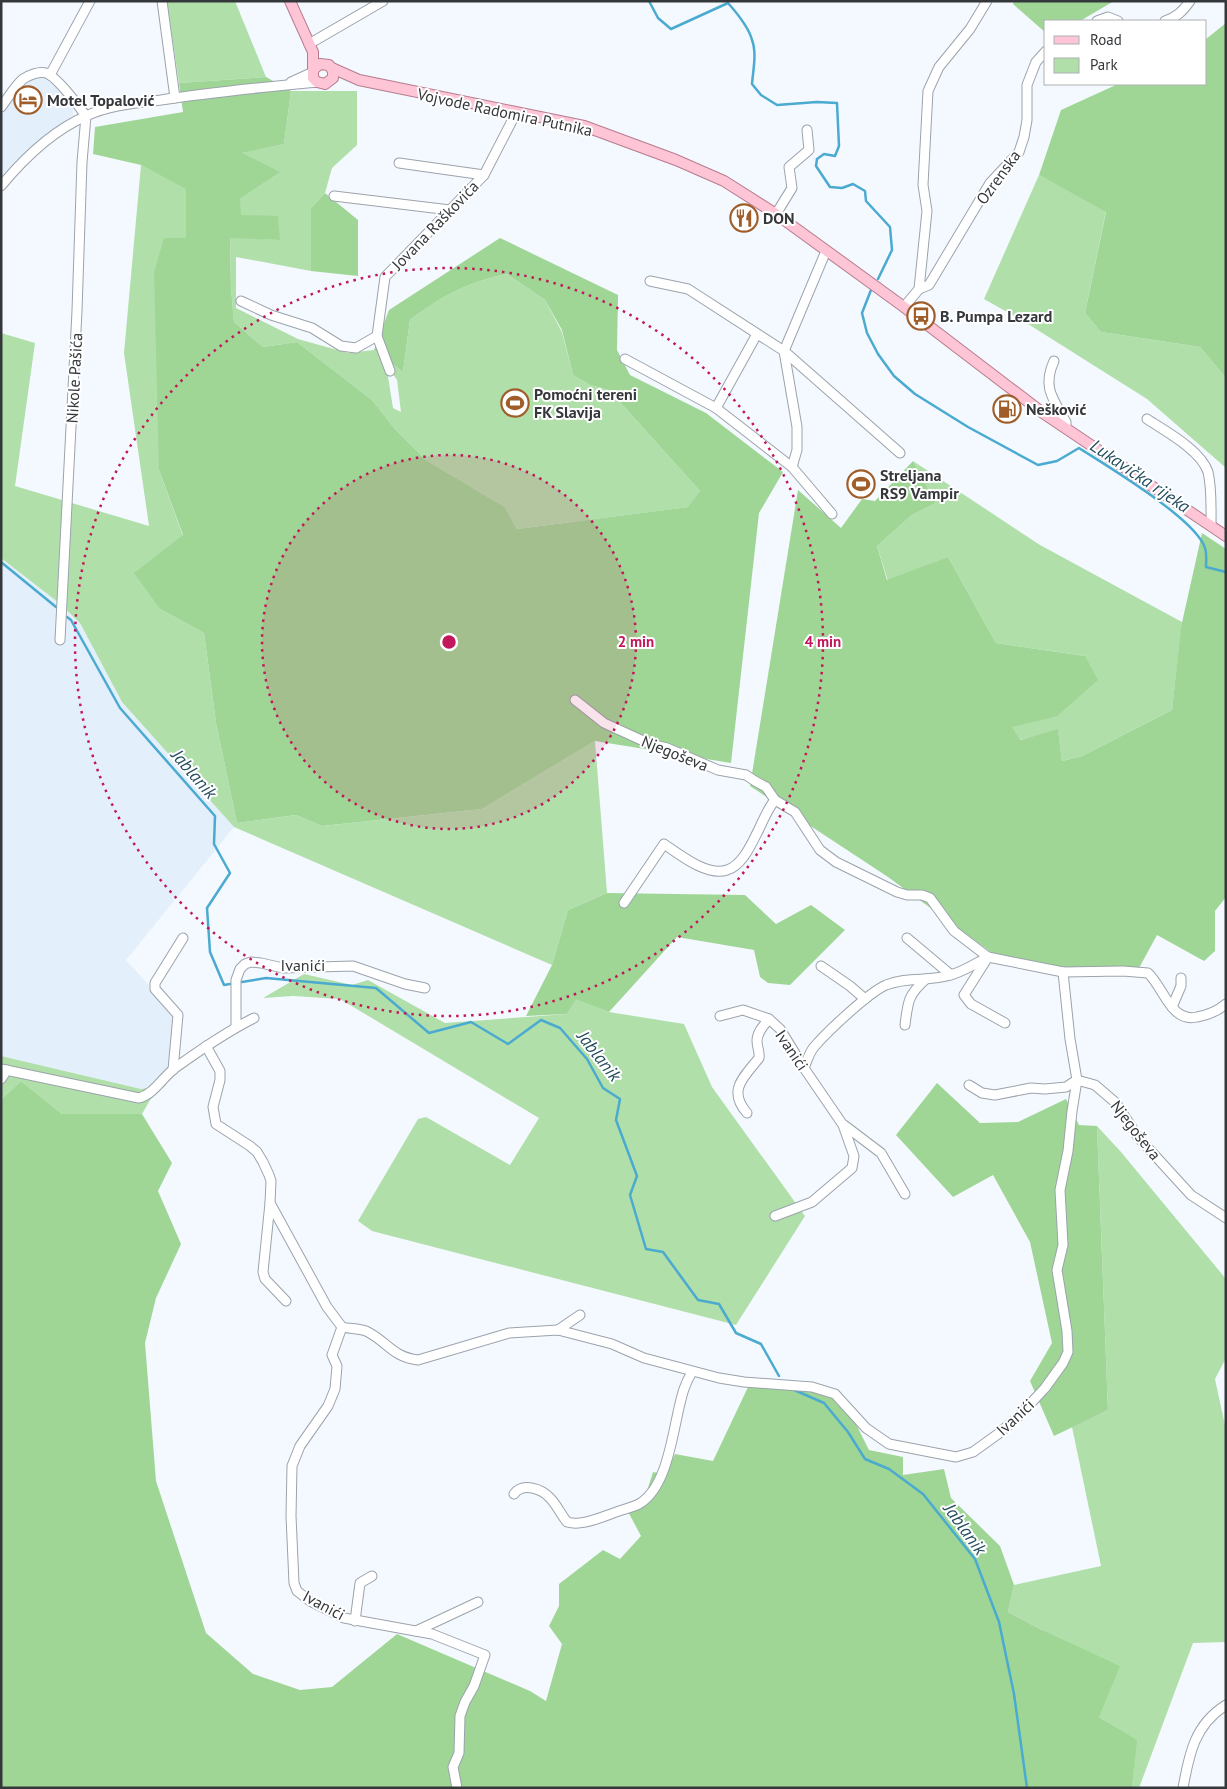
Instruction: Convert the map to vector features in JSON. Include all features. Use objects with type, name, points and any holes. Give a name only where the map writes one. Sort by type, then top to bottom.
[{"type":"main road","name":"Vojvode Radomira Putnika","points":[[290,1],[311,48],[313,70]]},
{"type":"main road","name":"Vojvode Radomira Putnika","points":[[311,48],[329,66],[359,80],[516,114],[584,126],[676,160],[724,181],[776,214],[904,307],[1044,413],[1226,536]]},
{"type":"main road","points":[[318,65],[329,66],[334,74],[331,81],[322,84],[313,78],[313,70],[318,65]]},
{"type":"main road","name":"Vojvode Radomira Putnika","points":[[328,83],[359,80]]},
{"type":"street","points":[[50,75],[90,1]]},
{"type":"street","points":[[162,1],[175,98]]},
{"type":"street","points":[[311,48],[383,1]]},
{"type":"street","points":[[904,307],[919,289],[927,211],[923,185],[928,91],[939,66],[970,29],[987,1]]},
{"type":"street","points":[[1168,20],[1176,17],[1190,1]]},
{"type":"street","points":[[1100,20],[1108,17],[1116,20]]},
{"type":"street","name":"Ozrenska","points":[[919,289],[929,285],[990,183],[1019,152],[1027,120],[1027,86],[1036,62],[1044,53]]},
{"type":"street","points":[[286,85],[313,70]]},
{"type":"street","points":[[1,107],[24,78],[40,72],[50,75],[86,116]]},
{"type":"street","points":[[1,186],[18,166],[65,127],[86,116],[114,106],[317,82]]},
{"type":"street","name":"Jovana Raškovića","points":[[390,370],[377,336],[385,277],[484,175],[516,114]]},
{"type":"street","name":"Nikole Pašića","points":[[60,640],[82,162],[86,116]]},
{"type":"street","points":[[776,214],[792,188],[789,167],[809,150],[807,130]]},
{"type":"street","points":[[399,163],[484,175]]},
{"type":"street","points":[[334,196],[450,210]]},
{"type":"street","points":[[792,467],[797,450],[797,427],[784,351],[826,251]]},
{"type":"street","points":[[650,281],[688,289],[784,351],[900,453]]},
{"type":"street","points":[[241,301],[271,315],[312,328],[341,346],[356,348],[377,336]]},
{"type":"street","points":[[716,408],[757,334]]},
{"type":"street","points":[[625,359],[716,408],[792,467],[832,514]]},
{"type":"street","points":[[1054,361],[1048,374],[1049,388],[1066,422],[1066,428]]},
{"type":"street","points":[[1147,419],[1194,451],[1204,465],[1208,478],[1211,526]]},
{"type":"street","name":"Njegoševa","points":[[575,700],[604,723],[650,744],[667,748],[718,770],[746,775],[766,787],[775,800],[795,812],[820,850],[836,862],[897,892],[907,895],[922,895],[930,898],[954,931],[988,957],[1063,972],[1123,971],[1148,973],[1172,1007]]},
{"type":"street","points":[[624,903],[664,844],[697,866],[727,870],[749,850],[775,800]]},
{"type":"street","points":[[173,1070],[178,1015],[154,989],[155,984],[183,938]]},
{"type":"street","points":[[908,938],[951,975]]},
{"type":"street","points":[[804,1068],[812,1049],[865,999],[886,985],[909,978],[926,979],[951,975],[988,957]]},
{"type":"street","points":[[988,957],[964,995],[971,1004],[1005,1023]]},
{"type":"street","name":"Ivanići","points":[[236,1027],[236,980],[240,969],[251,962],[262,962],[283,968],[353,966],[404,984],[425,988]]},
{"type":"street","points":[[820,966],[850,986],[865,999]]},
{"type":"street","points":[[969,1085],[982,1093],[995,1095],[1031,1088],[1066,1087],[1077,1080],[1070,1038],[1063,972]]},
{"type":"street","points":[[1181,978],[1181,986],[1172,1007],[1181,1016],[1192,1018],[1207,1016],[1226,1004]]},
{"type":"street","points":[[906,1025],[910,997],[914,990],[926,979]]},
{"type":"street","name":"Ivanići","points":[[720,1016],[744,1010],[769,1019],[780,1029],[843,1125],[854,1156],[852,1168],[812,1202],[775,1216]]},
{"type":"street","points":[[1,1079],[4,1070],[139,1098],[146,1096],[173,1070],[206,1046],[254,1018]]},
{"type":"street","points":[[748,1113],[740,1104],[739,1083],[758,1058],[760,1053],[757,1041],[758,1036],[769,1019]]},
{"type":"street","points":[[206,1046],[220,1071],[220,1080],[213,1108],[216,1124],[257,1152],[269,1175],[270,1203],[263,1272],[265,1279],[286,1301]]},
{"type":"street","name":"Njegoševa","points":[[1077,1080],[1095,1085],[1116,1102],[1138,1137],[1192,1195],[1226,1218]]},
{"type":"street","name":"Ivanići","points":[[457,1788],[454,1767],[459,1753],[460,1716],[474,1686],[485,1655],[452,1641],[416,1631],[344,1618],[310,1601],[297,1590],[294,1583],[291,1526],[292,1466],[300,1446],[328,1406],[335,1389],[337,1366],[332,1355],[342,1327],[363,1330],[405,1358],[418,1360],[508,1333],[558,1330],[612,1344],[644,1358],[692,1372],[744,1382],[812,1387],[835,1394],[866,1428],[889,1444],[956,1457],[974,1452],[1018,1417],[1045,1388],[1063,1363],[1068,1352],[1067,1331],[1057,1270],[1064,1245],[1060,1190],[1068,1151],[1077,1080]]},
{"type":"street","name":"Ivanići","points":[[843,1125],[881,1153],[905,1194]]},
{"type":"street","points":[[270,1203],[327,1307],[342,1327]]},
{"type":"street","points":[[558,1330],[580,1315]]},
{"type":"street","points":[[514,1494],[517,1490],[526,1487],[540,1491],[549,1497],[567,1522],[574,1524],[640,1504],[658,1484],[671,1444],[684,1388],[692,1372]]},
{"type":"street","points":[[355,1620],[360,1583],[372,1576]]},
{"type":"street","points":[[416,1631],[478,1602]]},
{"type":"street","points":[[1183,1788],[1187,1763],[1205,1722],[1226,1705]]},
{"type":"shaded area","points":[[42,77],[50,79],[70,101],[73,115],[19,159],[1,180],[1,113],[31,79]]},
{"type":"shaded area","points":[[1,558],[59,603],[80,623],[122,702],[234,827],[126,960],[176,1015],[170,1067],[146,1088],[141,1089],[1,1056]]},
{"type":"green space","points":[[167,1],[235,1],[266,77],[179,83]]},
{"type":"green space","points":[[1014,1],[1114,1],[1082,20],[1044,20],[1044,31],[1013,4]]},
{"type":"green space","points":[[1226,23],[1226,378],[1200,347],[1101,332],[1085,313],[1106,212],[1039,175],[1061,110],[1116,85],[1207,85],[1207,38]]},
{"type":"green space","points":[[266,77],[291,91],[284,144],[242,153],[281,172],[240,199],[241,215],[278,216],[280,240],[230,238],[234,322],[263,347],[297,342],[372,400],[395,429],[426,460],[505,507],[517,529],[688,507],[700,491],[609,390],[590,385],[573,375],[562,330],[545,300],[507,274],[480,281],[456,291],[410,320],[403,372],[374,350],[389,310],[500,238],[618,295],[617,350],[630,375],[706,413],[783,472],[759,513],[731,763],[595,741],[482,809],[322,826],[296,815],[237,823],[216,723],[204,633],[160,609],[134,573],[183,535],[159,470],[154,272],[164,238],[186,238],[186,189],[141,165],[93,154],[95,127],[183,112],[179,83]]},
{"type":"green space","points":[[291,91],[357,91],[357,145],[332,168],[325,193],[311,208],[311,271],[236,257],[236,308],[298,339],[348,353],[374,350],[403,372],[410,320],[456,291],[480,281],[507,274],[545,300],[562,332],[573,375],[590,385],[609,390],[700,491],[689,507],[517,529],[505,507],[426,460],[395,429],[372,400],[297,342],[263,347],[234,322],[230,237],[280,240],[240,215],[240,199],[281,172],[241,153],[284,144]],"holes":[[[386,364],[397,380],[401,412],[393,408]]]},
{"type":"green space","points":[[141,165],[186,188],[186,238],[159,470],[183,536],[160,609],[204,633],[216,723],[237,823],[296,815],[322,826],[482,809],[595,741],[607,893],[568,910],[552,965],[234,827],[122,702],[80,623],[59,603],[1,558],[1,333],[35,343],[15,486],[149,526],[124,353]]},
{"type":"green space","points":[[1039,175],[1106,211],[1085,313],[1101,332],[1200,347],[1226,378],[1226,468],[1147,399],[1028,324],[984,299]]},
{"type":"green space","points":[[325,193],[358,220],[358,276],[311,271],[311,208]]},
{"type":"green space","points":[[913,461],[1040,545],[1182,622],[1172,710],[1082,756],[1062,761],[1058,730],[1019,740],[1011,726],[1056,717],[1085,656],[996,643],[948,557],[888,581],[877,546],[912,515],[936,503]]},
{"type":"green space","points":[[913,461],[936,503],[912,515],[877,546],[887,580],[948,557],[996,643],[1085,656],[1098,680],[1056,717],[1012,727],[1020,740],[1058,729],[1062,761],[1082,756],[1172,710],[1181,627],[1202,533],[1226,549],[1226,897],[1215,911],[1215,951],[1204,961],[1157,935],[1139,968],[1064,969],[995,955],[888,877],[750,786],[798,490],[841,528],[862,499],[875,501]]},
{"type":"green space","points":[[607,893],[745,895],[776,924],[811,905],[845,930],[790,985],[768,983],[760,977],[754,950],[677,937],[609,1012],[576,999],[567,1014],[526,1016],[552,965],[568,910]]},
{"type":"green space","points":[[304,974],[352,985],[368,980],[445,1023],[567,1014],[576,998],[609,1012],[684,1024],[712,1087],[805,1216],[736,1325],[372,1231],[358,1221],[418,1119],[426,1117],[510,1165],[539,1118],[340,999],[293,996],[263,998]]},
{"type":"green space","points":[[1,1056],[141,1089],[147,1088],[170,1067],[166,1085],[150,1100],[142,1114],[62,1114],[21,1081],[1,1100]]},
{"type":"green space","points":[[21,1081],[62,1114],[142,1114],[172,1163],[158,1191],[181,1244],[156,1298],[145,1343],[156,1481],[206,1633],[253,1674],[300,1690],[332,1687],[397,1634],[530,1691],[546,1701],[562,1644],[549,1626],[559,1606],[559,1584],[603,1550],[620,1559],[641,1536],[625,1506],[645,1497],[653,1472],[665,1474],[675,1454],[713,1461],[748,1387],[795,1385],[835,1394],[856,1424],[869,1450],[903,1457],[903,1475],[944,1469],[951,1498],[1000,1546],[1014,1585],[1008,1612],[1120,1666],[1099,1717],[1137,1740],[1132,1788],[1,1788],[1,1100]]},
{"type":"green space","points":[[937,1083],[980,1123],[1018,1122],[1066,1099],[1079,1125],[1097,1126],[1108,1410],[1054,1436],[1030,1381],[1052,1343],[1030,1242],[993,1175],[953,1197],[896,1135]]},
{"type":"green space","points":[[1097,1126],[1121,1152],[1226,1279],[1226,1358],[1215,1379],[1226,1430],[1226,1642],[1193,1643],[1139,1788],[1132,1788],[1136,1740],[1099,1717],[1042,1630],[1008,1612],[1014,1585],[1101,1566],[1072,1427],[1108,1410]]},
{"type":"waterway","name":"Lukavička rijeka","points":[[649,1],[658,18],[671,29],[728,3],[742,20],[750,35],[754,56],[752,84],[761,95],[777,105],[817,102],[837,103],[839,146],[835,156],[824,154],[817,159],[816,166],[830,187],[842,188],[853,184],[865,191],[866,201],[890,227],[892,250],[878,279]]},
{"type":"waterway","name":"Lukavička rijeka","points":[[871,290],[862,313],[867,333],[878,354],[894,376],[915,394],[968,427],[1038,465],[1057,461],[1079,448],[1169,508],[1198,536],[1206,550],[1206,567],[1226,572]]},
{"type":"waterway","name":"Jablanik","points":[[1,562],[56,607]]},
{"type":"waterway","name":"Jablanik","points":[[67,617],[71,620],[120,708],[215,816],[214,844],[230,873],[207,908],[210,952],[224,985],[230,984]]},
{"type":"waterway","name":"Jablanik","points":[[242,982],[266,978],[376,988],[429,1033],[471,1022],[508,1044],[541,1020],[560,1028],[587,1059],[603,1088],[620,1099],[616,1120],[637,1176],[630,1195],[646,1249],[663,1252],[698,1300],[719,1304],[736,1333],[761,1344],[779,1376]]},
{"type":"waterway","name":"Jablanik","points":[[792,1389],[824,1403],[848,1432],[865,1459],[889,1469],[923,1494],[975,1559],[999,1622],[1014,1694],[1027,1788]]},
{"type":"place","name":"Motel Topalović","points":[[28,100]]},
{"type":"place","name":"DON","points":[[744,218]]},
{"type":"place","name":"B. Pumpa Lezard","points":[[921,316]]},
{"type":"place","name":"Pomoćni tereni FK Slavija","points":[[515,403]]},
{"type":"place","name":"Nešković","points":[[1007,409]]},
{"type":"place","name":"Streljana RS9 Vampir","points":[[861,484]]}]
